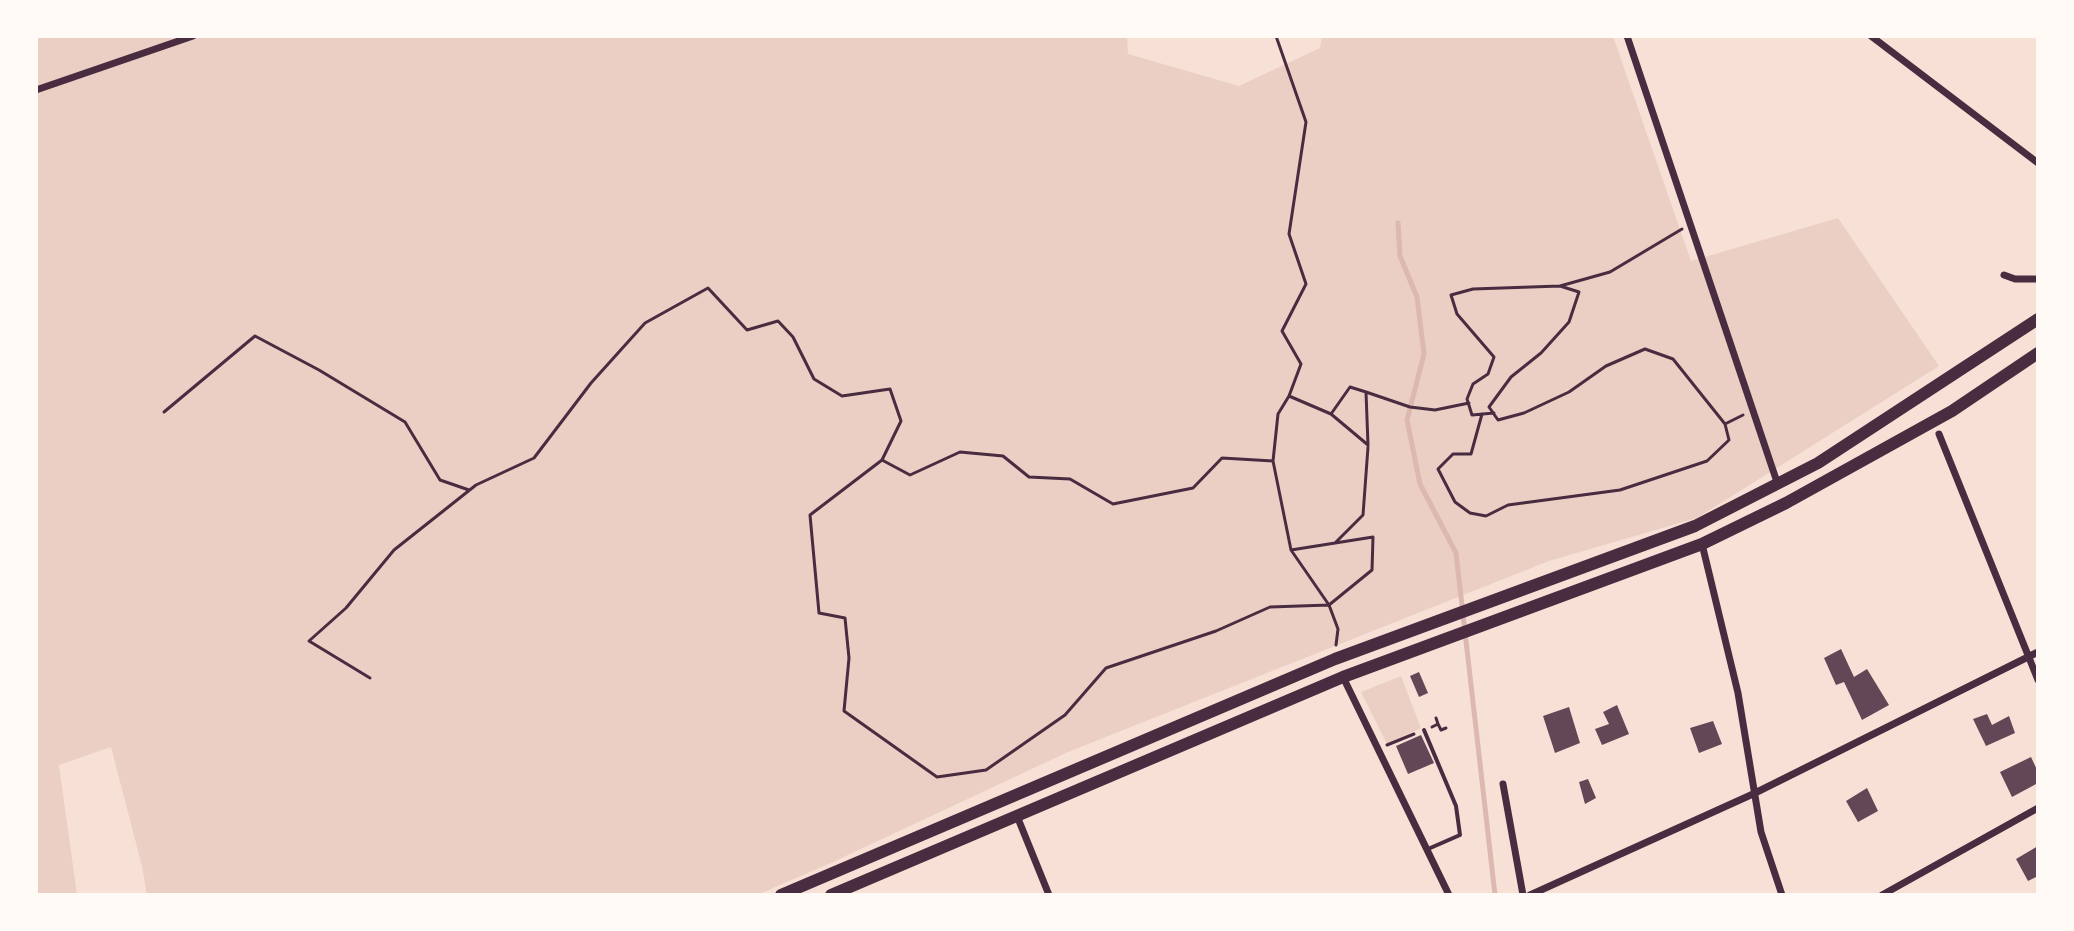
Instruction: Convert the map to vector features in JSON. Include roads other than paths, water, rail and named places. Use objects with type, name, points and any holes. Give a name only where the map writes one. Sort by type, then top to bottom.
[{"type":"main road","points":[[781,895],[1335,659],[1695,526],[1818,463],[2038,319]]},
{"type":"main road","points":[[831,895],[1343,677],[1702,544],[1786,503],[1952,411],[2038,353]]},
{"type":"street","points":[[36,90],[193,36]]},
{"type":"street","points":[[1627,36],[1778,485]]},
{"type":"street","points":[[1871,36],[2037,163]]},
{"type":"street","points":[[2004,275],[2015,279],[2038,279]]},
{"type":"street","points":[[1939,434],[2038,680]]},
{"type":"street","points":[[1702,544],[1738,693],[1761,832],[1782,895]]},
{"type":"street","points":[[1530,895],[1753,794],[2038,652]]},
{"type":"street","points":[[1343,677],[1449,895]]},
{"type":"street","points":[[1503,784],[1523,895]]},
{"type":"street","points":[[1882,895],[2038,808]]},
{"type":"street","points":[[1017,816],[1049,895]]},
{"type":"lane","points":[[1424,730],[1456,806],[1460,835],[1426,850]]},
{"type":"waterway","points":[[1398,223],[1400,256],[1417,297],[1424,354],[1407,420],[1420,484],[1456,553],[1495,895]]}]
